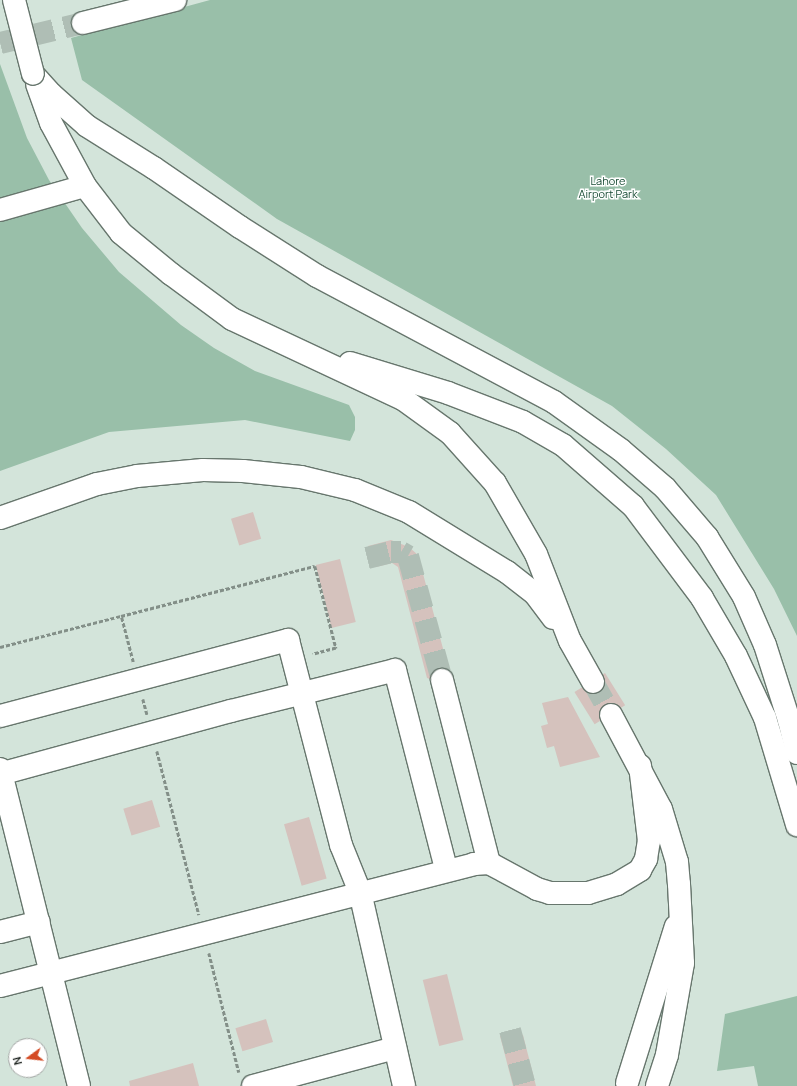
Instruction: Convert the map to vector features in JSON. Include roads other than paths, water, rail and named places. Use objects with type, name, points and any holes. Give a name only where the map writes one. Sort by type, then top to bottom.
[{"type":"street","points":[[14,0],[33,74],[51,123],[85,186],[122,233],[171,274],[232,318],[403,399],[450,433],[490,477],[536,554],[570,641]]},
{"type":"street","points":[[83,23],[175,0]]},
{"type":"street","points":[[33,74],[62,105],[88,126],[154,168],[272,248],[317,276],[554,402],[621,450],[665,488],[686,512],[724,563],[744,597],[765,645],[793,727],[797,753]]},
{"type":"street","points":[[0,210],[85,186]]},
{"type":"street","points":[[308,353],[370,368],[441,391],[523,422],[563,445],[633,506],[702,598],[736,656],[765,718],[797,825]]},
{"type":"street","points":[[0,518],[97,484],[137,476],[203,470],[243,471],[301,478],[362,493],[409,512],[455,538],[535,594],[570,641],[593,682]]},
{"type":"street","points":[[0,716],[288,640],[341,845],[360,892],[404,1086]]},
{"type":"street","points":[[79,1086],[50,973],[39,922],[0,772],[303,695],[395,670],[446,869]]},
{"type":"street","points":[[442,680],[488,863]]},
{"type":"street","points":[[611,715],[640,766],[661,809],[676,862],[681,910],[683,963],[678,1002],[667,1055],[656,1086]]},
{"type":"street","points":[[0,986],[446,869],[488,863],[536,889],[550,893],[588,893],[631,877],[640,870],[646,859],[649,841],[640,766]]},
{"type":"street","points":[[627,1083],[681,910]]},
{"type":"street","points":[[0,932],[39,922]]},
{"type":"street","points":[[247,1082],[395,1048]]},
{"type":"tunnel","points":[[0,43],[83,23]]},
{"type":"tunnel","points":[[367,558],[391,552],[401,552],[408,556],[442,680]]},
{"type":"tunnel","points":[[593,682],[611,715]]},
{"type":"tunnel","points":[[510,1030],[525,1086]]},
{"type":"park label","name":"Lahore Airport Park","points":[[608,188]]}]
